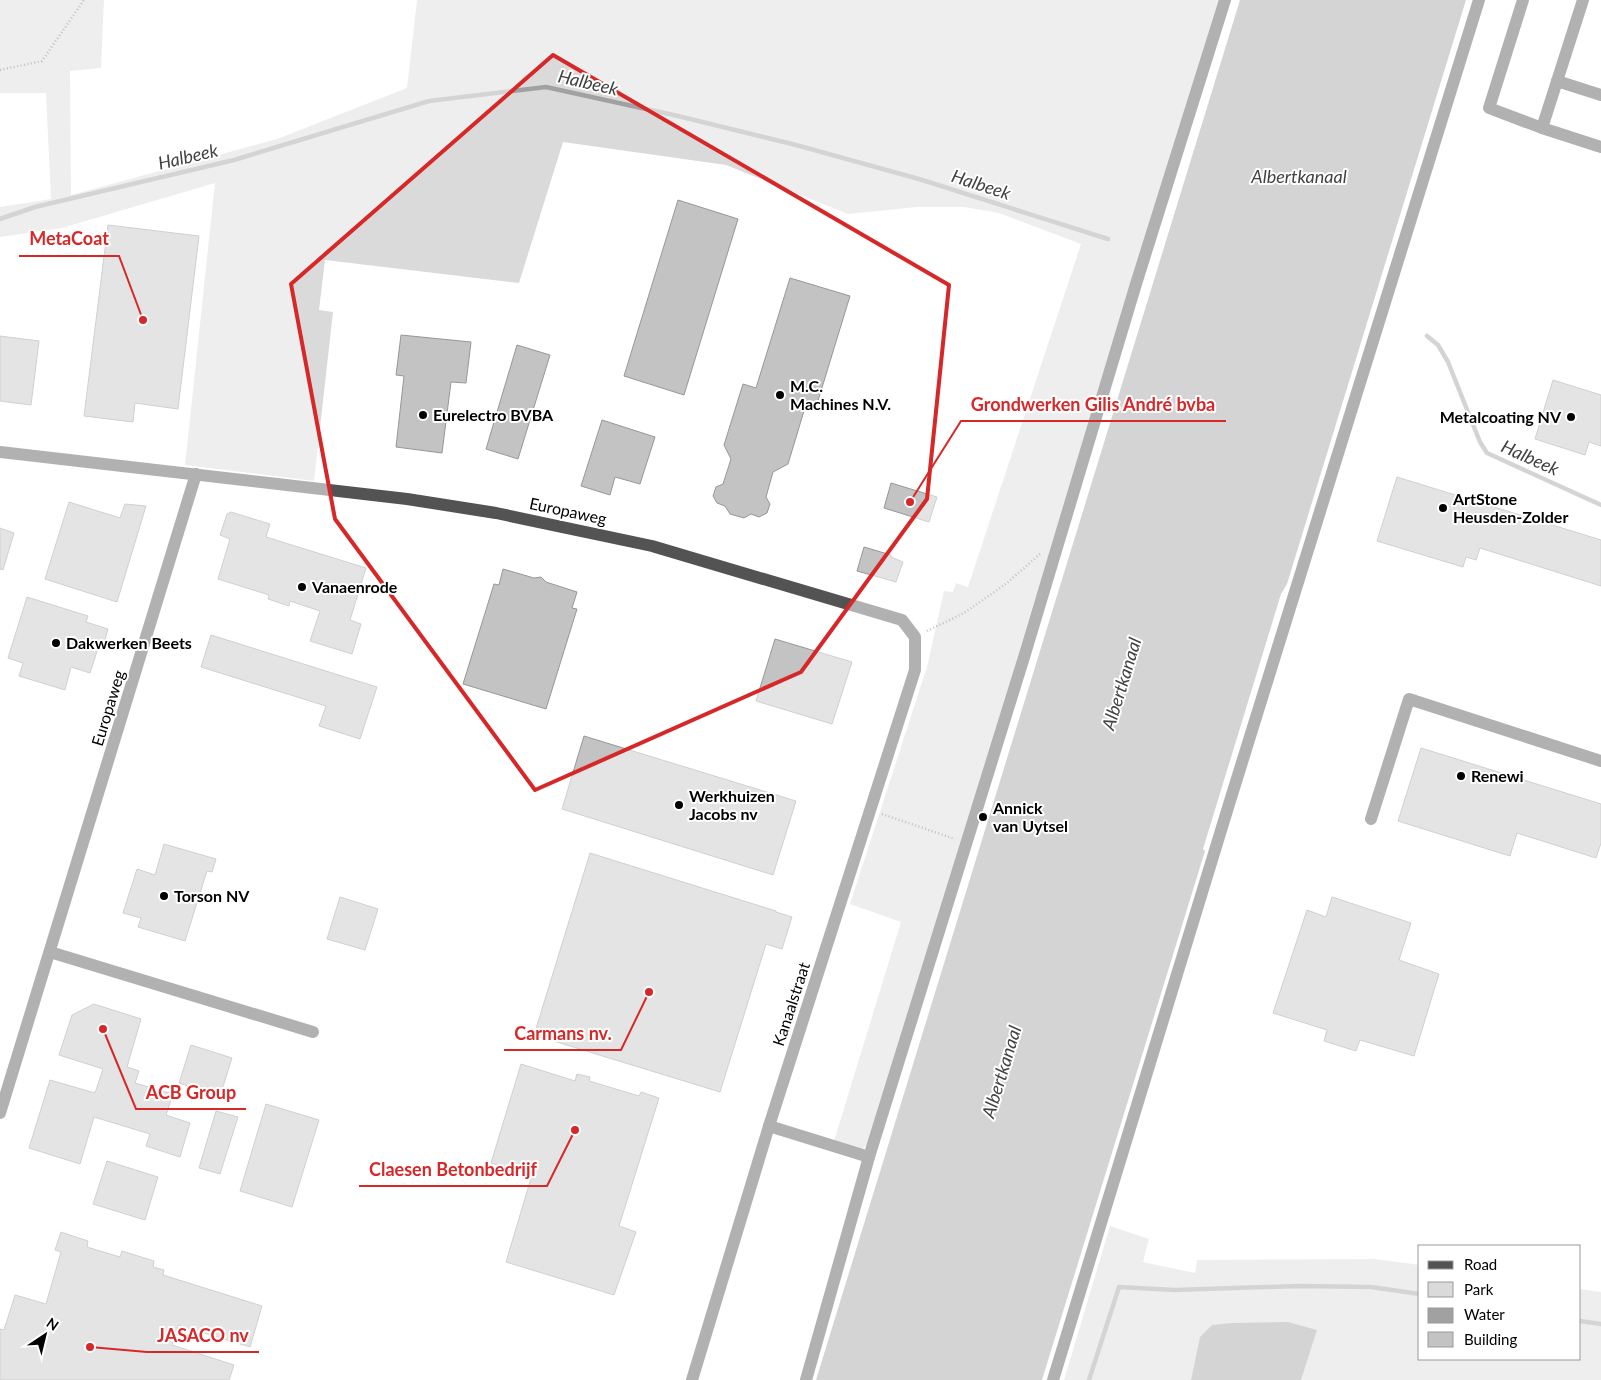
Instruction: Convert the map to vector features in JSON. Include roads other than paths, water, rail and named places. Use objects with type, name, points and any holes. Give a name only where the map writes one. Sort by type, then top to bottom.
[{"type":"street","points":[[806,1380],[869,1157],[1060,538],[1136,284],[1225,0]]},
{"type":"street","points":[[1053,1380],[1479,0]]},
{"type":"street","points":[[1523,0],[1489,108],[1601,147]]},
{"type":"street","points":[[1542,128],[1583,0]]},
{"type":"street","points":[[1557,81],[1601,95]]},
{"type":"street","name":"Europaweg","points":[[0,452],[408,499],[486,512],[652,546],[902,620],[915,637]]},
{"type":"street","name":"Europaweg","points":[[0,1113],[196,474]]},
{"type":"street","name":"Kanaalstraat","points":[[692,1380],[769,1126],[914,670],[915,637]]},
{"type":"street","points":[[1371,819],[1409,699],[1601,761]]},
{"type":"street","points":[[50,952],[313,1032]]},
{"type":"street","points":[[769,1126],[869,1157]]},
{"type":"water","name":"Albertkanaal","points":[[1240,0],[1466,0],[1287,584],[1281,594],[1203,849],[1205,851],[1042,1380],[816,1380]]},
{"type":"water","points":[[1288,1322],[1317,1330],[1301,1380],[1191,1380],[1200,1337],[1212,1325]]},
{"type":"waterway","name":"Halbeek","points":[[0,219],[35,207],[234,160],[429,101],[546,87],[678,116],[796,145],[919,179],[1108,239]]},
{"type":"waterway","name":"Halbeek","points":[[1427,336],[1438,345],[1448,362],[1480,442],[1487,453],[1601,505]]},
{"type":"waterway","points":[[1089,1380],[1119,1287],[1175,1290],[1298,1286],[1371,1287],[1418,1294]]},
{"type":"waterway","points":[[1581,1321],[1601,1324]]},
{"type":"place","name":"MetaCoat","points":[[143,320]]},
{"type":"place","name":"M.C. Machines N.V.","points":[[780,395]]},
{"type":"place","name":"Eurelectro BVBA","points":[[423,415]]},
{"type":"place","name":"Metalcoating NV","points":[[1571,417]]},
{"type":"place","name":"Grondwerken Gilis André bvba","points":[[910,502]]},
{"type":"place","name":"ArtStone Heusden-Zolder","points":[[1443,508]]},
{"type":"place","name":"Vanaenrode","points":[[302,587]]},
{"type":"place","name":"Dakwerken Beets","points":[[56,643]]},
{"type":"place","name":"Renewi","points":[[1461,776]]},
{"type":"place","name":"Werkhuizen Jacobs nv","points":[[679,805]]},
{"type":"place","name":"Annick van Uytsel","points":[[983,817]]},
{"type":"place","name":"Torson NV","points":[[164,896]]},
{"type":"place","name":"Carmans nv.","points":[[649,992]]},
{"type":"place","name":"ACB Group","points":[[103,1029]]},
{"type":"place","name":"Claesen Betonbedrijf","points":[[575,1130]]},
{"type":"place","name":"JASACO nv","points":[[90,1347]]}]
